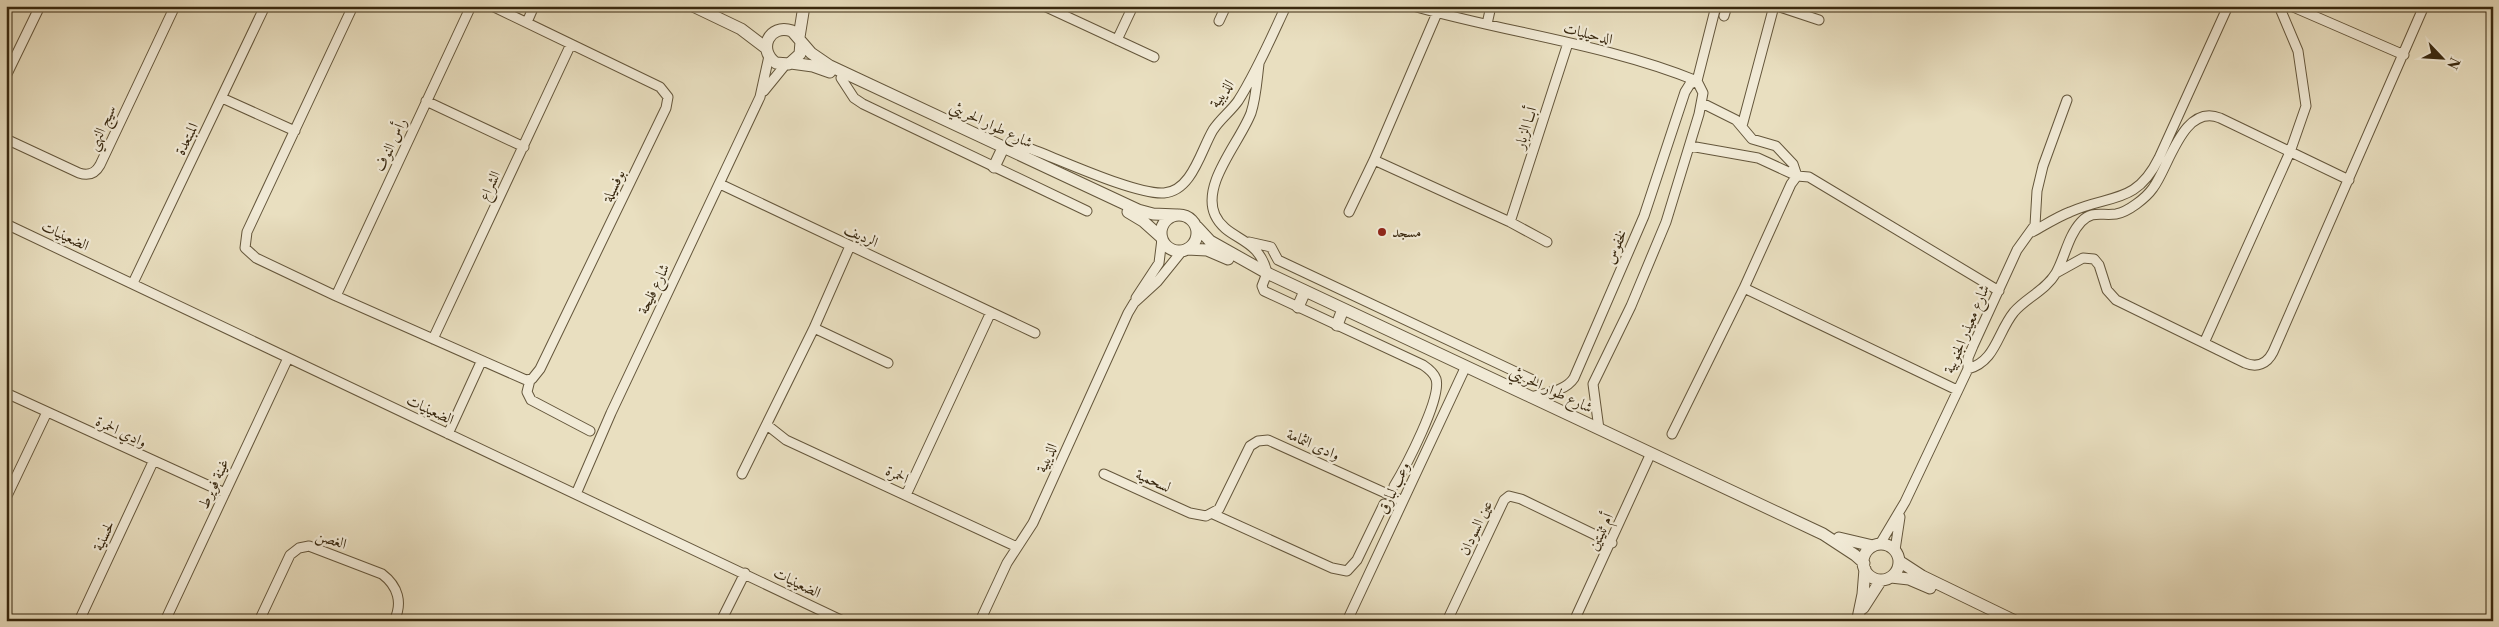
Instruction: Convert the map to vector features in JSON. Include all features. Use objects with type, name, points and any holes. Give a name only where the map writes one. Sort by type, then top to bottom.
[{"type":"street","points":[[6,76],[40,6]]},
{"type":"street","name":"سيج النهي","points":[[6,139],[84,175],[97,170],[175,6]]},
{"type":"street","name":"المبتعدة","points":[[133,283],[265,6]]},
{"type":"street","points":[[354,6],[247,232],[245,248],[256,258],[336,296],[519,379],[530,380],[527,392],[531,400],[590,432]]},
{"type":"street","name":"رأس النوف","points":[[336,296],[471,6]]},
{"type":"street","name":"بوفسيلة","points":[[492,6],[660,88],[668,97],[668,103],[540,369],[530,380]]},
{"type":"street","points":[[527,22],[534,6]]},
{"type":"street","points":[[693,6],[741,29],[767,52],[776,63],[789,64],[800,54],[803,6]]},
{"type":"street","points":[[767,52],[768,39],[803,6]]},
{"type":"street","points":[[1044,6],[1154,57]]},
{"type":"street","points":[[1117,40],[1133,6]]},
{"type":"street","points":[[1220,21],[1226,6]]},
{"type":"street","name":"الذيبية","points":[[1002,150],[1017,146],[1031,149],[1118,182],[1165,193],[1177,189],[1187,180],[1213,131],[1239,99],[1259,64],[1286,6]]},
{"type":"street","name":"الدحيليات","points":[[1413,6],[1568,43],[1668,70],[1697,81]]},
{"type":"street","points":[[1487,24],[1492,6]]},
{"type":"street","name":"لخفوس","points":[[1599,429],[1592,393],[1594,380],[1631,306],[1656,250],[1690,146],[1702,103],[1703,93],[1697,81],[1716,6]]},
{"type":"street","points":[[1742,126],[1776,6],[1819,20]]},
{"type":"street","points":[[2032,232],[2071,211],[2121,198],[2144,180],[2159,158],[2228,6]]},
{"type":"street","points":[[2204,343],[2290,152],[2306,106],[2298,51],[2278,6]]},
{"type":"street","points":[[2291,6],[2404,55]]},
{"type":"street","points":[[2056,273],[2083,258],[2094,259],[2099,265],[2107,290],[2116,300],[2251,365],[2258,365],[2270,358],[2424,6]]},
{"type":"street","points":[[1348,212],[1374,160],[1437,13]]},
{"type":"street","points":[[741,29],[759,32],[792,31],[800,39]]},
{"type":"street","name":"شارع طوار الحريثي","points":[[800,39],[817,58],[830,66],[1136,216],[1162,239]]},
{"type":"street","name":"أبــا الزبار","points":[[1510,222],[1568,43]]},
{"type":"street","name":"الشراع","points":[[433,339],[572,44]]},
{"type":"street","name":"شارع فليحة","points":[[576,494],[611,413],[760,97],[767,52]]},
{"type":"street","name":"شارع طوار الحريثي","points":[[789,64],[813,66],[842,78],[1138,210],[1153,214],[1176,214]]},
{"type":"street","name":"شارع فليحة","points":[[760,97],[789,64]]},
{"type":"street","name":"الذيبية","points":[[1259,64],[1253,106],[1216,183],[1212,200],[1214,213],[1221,224],[1248,242],[1262,260],[1267,273]]},
{"type":"street","points":[[842,78],[854,98],[863,104],[1087,211]]},
{"type":"street","name":"لخفوس","points":[[1530,397],[1562,389],[1569,385],[1574,378],[1644,216],[1685,92],[1690,84],[1697,81]]},
{"type":"street","points":[[222,98],[295,131]]},
{"type":"street","points":[[1239,99],[1248,101],[1253,106]]},
{"type":"street","name":"شارع معيذر الجنوبية","points":[[1897,556],[1898,526],[1905,502],[1968,369],[1968,358],[2017,250],[2032,232],[2043,166],[2067,100]]},
{"type":"street","points":[[426,101],[524,147]]},
{"type":"street","points":[[1702,103],[1730,116],[1742,126],[1752,139],[1776,146],[1784,152],[1793,164],[1797,176]]},
{"type":"street","points":[[1968,369],[1984,362],[2014,313],[2045,286],[2056,273],[2080,223],[2094,213],[2122,212],[2146,196],[2158,181],[2182,134],[2196,119],[2212,115],[2349,180]]},
{"type":"street","points":[[1690,146],[1758,158],[1797,176],[1809,177],[1999,291]]},
{"type":"street","points":[[994,167],[1002,150]]},
{"type":"street","points":[[1374,160],[1510,222],[1547,242]]},
{"type":"street","points":[[1672,434],[1744,288],[1791,184],[1797,176]]},
{"type":"street","name":"الرديف","points":[[720,184],[1035,333]]},
{"type":"street","points":[[1176,214],[1187,216],[1197,227],[1195,242],[1185,250],[1168,247],[1162,239],[1164,223],[1176,214]]},
{"type":"street","name":"الضعينيات","points":[[6,224],[843,621]]},
{"type":"street","name":"شارع طوار الحريثي","points":[[1197,227],[1210,242],[1267,273],[1823,534],[1848,549],[1864,566]]},
{"type":"street","name":"الذيبية","points":[[980,621],[1003,571],[1033,523],[1139,290],[1159,263],[1162,239]]},
{"type":"street","points":[[1248,242],[1271,247],[1278,260],[1533,380]]},
{"type":"street","points":[[742,474],[814,328],[850,246]]},
{"type":"street","name":"شارع طوار الحريثي","points":[[1185,250],[1206,250],[1267,273]]},
{"type":"street","name":"الذيبية","points":[[1134,303],[1157,282],[1185,250]]},
{"type":"street","points":[[1267,273],[1262,286],[1264,291],[1424,365],[1436,377],[1437,385],[1434,396],[1419,439],[1394,486]]},
{"type":"street","points":[[1744,288],[1957,390]]},
{"type":"street","points":[[1298,307],[1305,291]]},
{"type":"street","points":[[1336,325],[1343,309]]},
{"type":"street","points":[[906,495],[991,312]]},
{"type":"street","points":[[814,328],[888,363]]},
{"type":"street","name":"غينة فويرط","points":[[165,621],[288,358]]},
{"type":"street","points":[[448,434],[481,362]]},
{"type":"street","name":"وعب لبارق","points":[[1347,621],[1466,366]]},
{"type":"street","name":"وادي الحمرة","points":[[6,393],[225,493]]},
{"type":"street","points":[[6,498],[47,412]]},
{"type":"street","name":"الحمرة","points":[[767,425],[786,440],[1017,547]]},
{"type":"street","name":"وادى الثمامة","points":[[1213,514],[1223,502],[1250,446],[1258,441],[1268,440],[1403,501]]},
{"type":"street","name":"أم ثنيتين","points":[[1574,621],[1612,543],[1651,453]]},
{"type":"street","name":"لحسنية","points":[[79,621],[154,462]]},
{"type":"street","name":"لسحمية","points":[[1104,474],[1190,513],[1206,516],[1213,514]]},
{"type":"street","name":"عين السودان","points":[[1447,621],[1504,500],[1509,496],[1521,499],[1612,543]]},
{"type":"street","name":"شارع معيذر الجنوبية","points":[[1876,545],[1905,502]]},
{"type":"street","points":[[1213,514],[1341,572],[1352,568],[1384,504]]},
{"type":"street","name":"شارع طوار الحريثي","points":[[1823,534],[1876,545]]},
{"type":"street","points":[[1858,620],[1863,594],[1866,553],[1876,545],[1888,545],[1897,556],[1922,576],[2015,621]]},
{"type":"street","name":"الغصن","points":[[259,621],[290,555],[299,548],[309,546],[382,574],[390,580],[399,597],[399,607],[394,621]]},
{"type":"street","points":[[1858,620],[1886,579],[1898,570],[1897,556]]},
{"type":"street","points":[[1864,566],[1870,576],[1914,581],[1999,621]]},
{"type":"street","points":[[721,621],[745,573]]},
{"type":"place","name":"مسجد","points":[[1382,232]]}]
